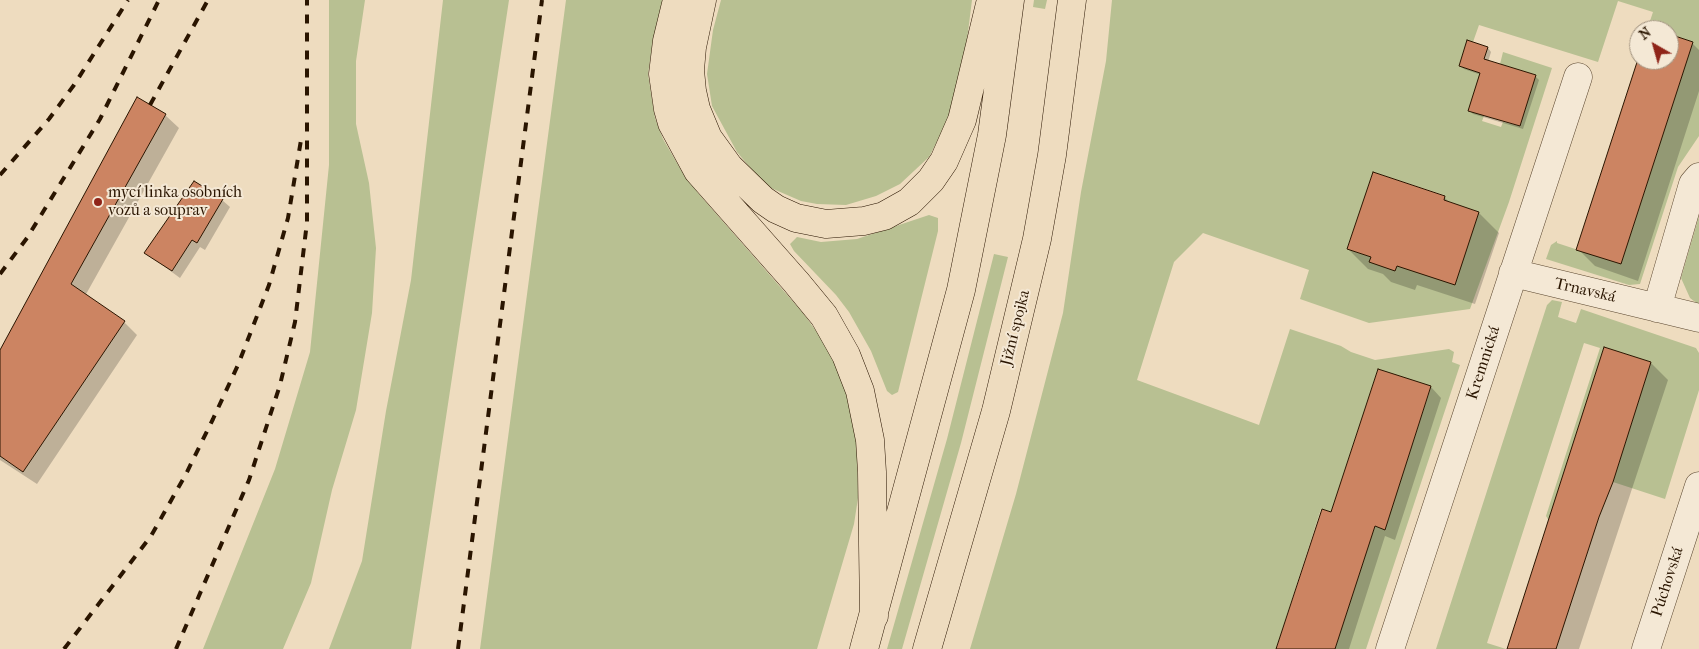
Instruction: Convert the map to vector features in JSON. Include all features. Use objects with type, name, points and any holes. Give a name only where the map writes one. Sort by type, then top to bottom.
[{"type":"highway","points":[[677,0],[667,41],[663,74],[668,109],[676,130],[698,171],[824,316],[846,355],[860,391],[866,414],[872,464],[874,616]]},
{"type":"highway","points":[[702,0],[692,47],[690,70],[696,109],[708,138],[729,167],[763,200],[776,209],[796,218],[826,224],[864,221],[884,216],[909,202],[931,180],[944,161],[962,120],[991,0]]},
{"type":"highway","points":[[864,649],[924,433],[965,271],[992,135],[1010,0]]},
{"type":"highway","name":"Jižní spojka","points":[[927,649],[996,411],[1037,239],[1054,146],[1072,0]]},
{"type":"street","name":"Kremnická","points":[[1390,649],[1578,77]]},
{"type":"street","points":[[1657,308],[1693,184],[1699,177]]},
{"type":"street","name":"Trnavská","points":[[1513,273],[1699,318]]},
{"type":"street","name":"Púchovská","points":[[1646,649],[1699,486]]},
{"type":"green space","points":[[329,0],[365,0],[356,61],[356,124],[369,183],[376,248],[372,313],[356,410],[332,490],[311,583],[283,649],[203,649],[275,469],[310,352],[329,165]]},
{"type":"green space","points":[[443,0],[509,0],[411,649],[329,649],[362,561],[386,411],[411,280]]},
{"type":"green space","points":[[566,0],[665,0],[652,47],[648,74],[655,118],[663,139],[681,170],[698,193],[803,313],[830,350],[849,394],[857,444],[858,498],[854,524],[817,649],[480,649]]},
{"type":"green space","points":[[721,0],[972,0],[965,56],[949,118],[929,157],[900,184],[876,196],[846,205],[817,204],[801,201],[771,188],[757,176],[737,152],[712,106],[707,74],[713,30]]},
{"type":"green space","points":[[1034,0],[1047,0],[1045,9],[1033,7]]},
{"type":"green space","points":[[1112,0],[1699,0],[1699,136],[1678,167],[1640,284],[1629,285],[1546,259],[1551,245],[1557,241],[1557,243],[1621,264],[1693,42],[1679,37],[1679,20],[1650,20],[1653,12],[1618,1],[1598,62],[1479,25],[1473,42],[1467,41],[1459,66],[1480,73],[1484,116],[1482,121],[1501,127],[1503,122],[1520,126],[1536,75],[1500,64],[1503,52],[1552,68],[1509,202],[1470,309],[1369,323],[1300,299],[1309,270],[1203,233],[1174,262],[1137,380],[1259,425],[1290,329],[1341,346],[1351,352],[1375,360],[1449,349],[1454,352],[1452,362],[1460,365],[1366,649],[1335,649],[1375,526],[1385,529],[1431,387],[1378,369],[1331,512],[1321,509],[1276,649],[970,649],[1016,494],[1063,313],[1081,192],[1106,61]],"holes":[[[1373,172],[1444,195],[1444,200],[1479,212],[1455,284],[1347,249]]]},
{"type":"green space","points":[[929,215],[938,218],[938,231],[898,392],[892,395],[887,391],[871,351],[849,312],[836,295],[794,251],[790,244],[797,237],[821,242],[857,239]]},
{"type":"green space","points":[[1699,216],[1699,305],[1690,298],[1681,278]]},
{"type":"green space","points":[[994,254],[1008,257],[961,443],[902,649],[887,649],[947,439]]},
{"type":"green space","points":[[1552,300],[1562,302],[1558,317],[1576,323],[1581,309],[1696,348],[1699,353],[1699,390],[1665,499],[1613,482],[1651,362],[1604,347],[1549,521],[1546,516],[1600,348],[1584,343],[1487,643],[1506,649],[1436,649],[1547,305]]},
{"type":"building","points":[[1679,37],[1693,42],[1621,264],[1576,250],[1634,70],[1679,70]]},
{"type":"building","points":[[1467,40],[1488,47],[1484,59],[1536,75],[1520,126],[1468,111],[1480,73],[1459,66]]},
{"type":"building","name":"mycí linka osobních vozů a souprav","points":[[137,97],[166,114],[71,284],[125,321],[23,472],[0,456],[0,350]]},
{"type":"building","points":[[1373,172],[1445,196],[1444,200],[1479,212],[1455,285],[1397,266],[1395,271],[1369,262],[1371,257],[1347,249]]},
{"type":"building","points":[[194,181],[223,199],[197,243],[192,240],[172,271],[144,253]]},
{"type":"building","points":[[1604,347],[1651,362],[1613,482],[1599,517],[1556,649],[1507,649]]},
{"type":"building","points":[[1378,369],[1431,386],[1385,530],[1375,526],[1335,649],[1276,649],[1322,509],[1331,512]]},
{"type":"railway","points":[[0,175],[49,119],[74,85],[128,0]]},
{"type":"railway","points":[[0,274],[27,238],[100,119],[159,0]]},
{"type":"railway","points":[[150,105],[208,0]]},
{"type":"railway","points":[[176,649],[249,480],[280,385],[295,322],[307,222],[307,0]]},
{"type":"railway","points":[[458,649],[542,0]]},
{"type":"railway","points":[[64,649],[151,536],[186,474],[238,365],[269,285],[288,218],[302,134]]},
{"type":"place","name":"mycí linka osobních vozů a souprav","points":[[98,202]]}]
